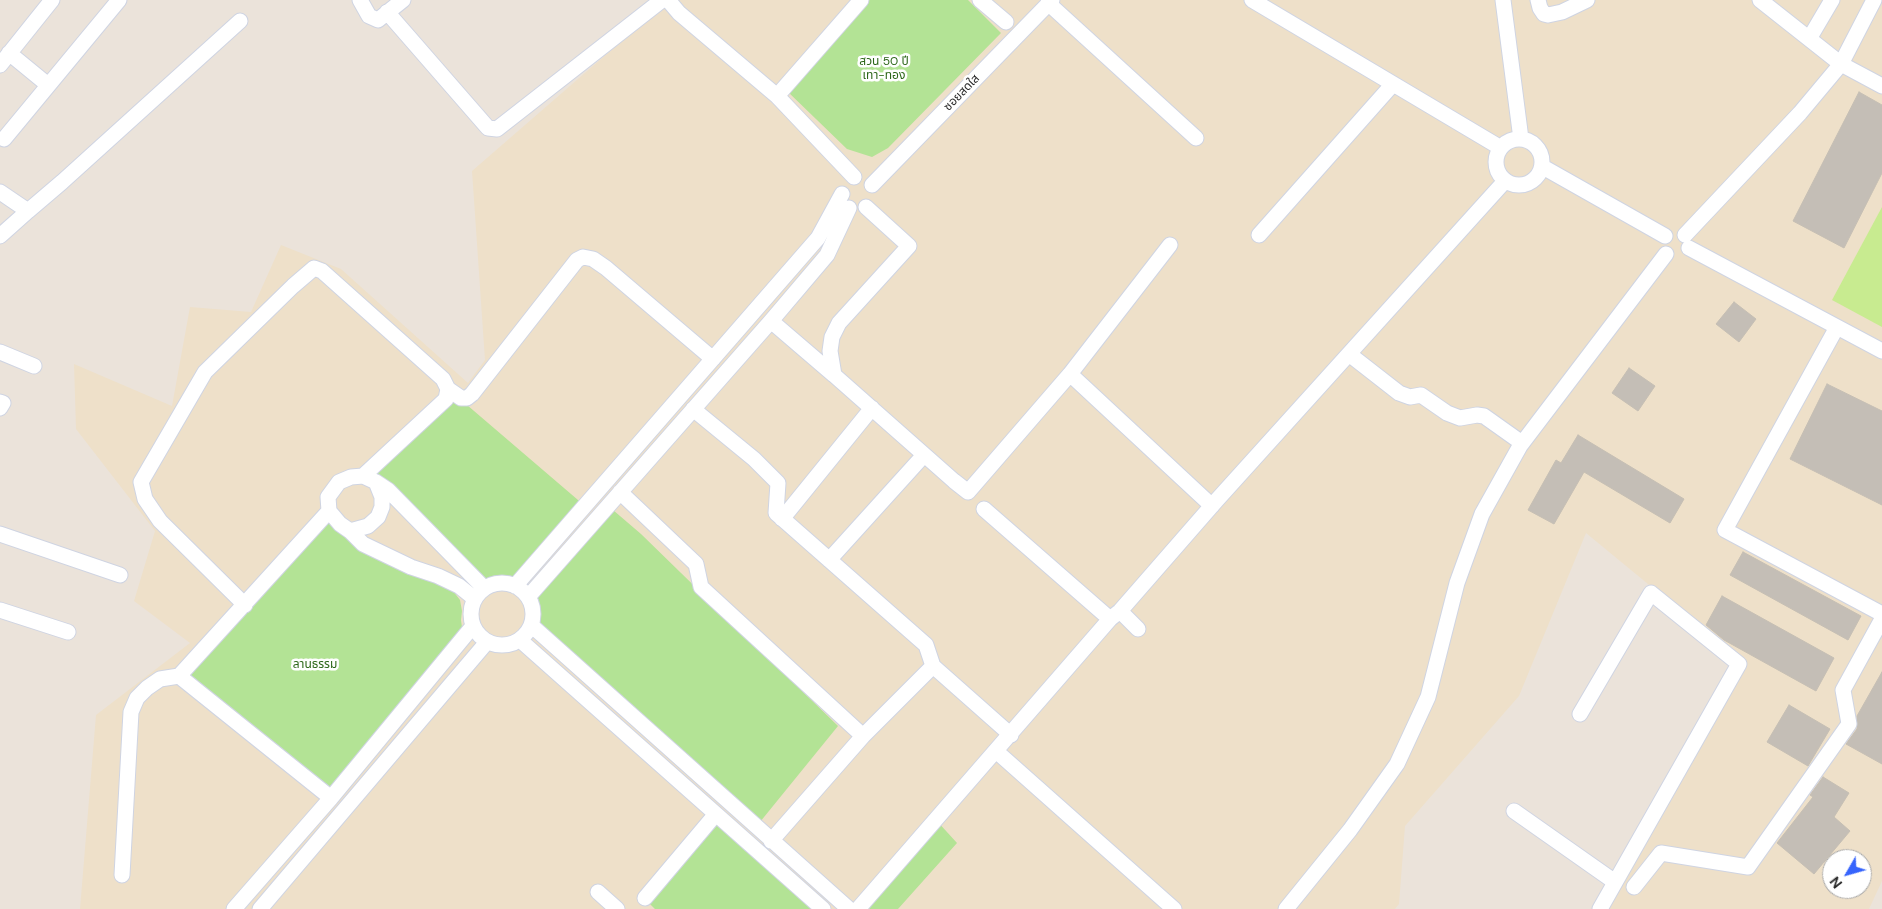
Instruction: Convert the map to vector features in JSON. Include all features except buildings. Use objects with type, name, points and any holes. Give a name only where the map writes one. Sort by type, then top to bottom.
[{"type":"street","points":[[48,85],[5,59],[52,0]]},
{"type":"street","points":[[4,139],[119,0]]},
{"type":"street","points":[[360,0],[369,16],[378,20],[403,0]]},
{"type":"street","points":[[388,12],[488,128],[497,129],[662,0]]},
{"type":"street","points":[[668,0],[679,13],[777,96],[854,178]]},
{"type":"street","points":[[777,96],[861,0]]},
{"type":"street","points":[[980,0],[1006,22]]},
{"type":"street","points":[[1252,0],[1500,148]]},
{"type":"street","points":[[1503,0],[1520,139]]},
{"type":"street","points":[[1538,0],[1544,14],[1548,15],[1562,12],[1587,0]]},
{"type":"street","points":[[1760,0],[1841,64],[1882,86]]},
{"type":"street","points":[[1809,39],[1832,0]]},
{"type":"street","points":[[1874,0],[1841,64],[1687,242],[1686,252],[1679,258],[1674,258],[1666,254],[1662,245],[1665,236],[1677,231],[1687,242],[1882,351]]},
{"type":"street","points":[[1050,2],[1196,138]]},
{"type":"street","name":"ซอยสดใส","points":[[872,185],[1050,2]]},
{"type":"street","points":[[0,236],[240,21]]},
{"type":"street","points":[[1259,235],[1393,84]]},
{"type":"street","points":[[1520,139],[1533,142],[1539,148],[1543,159],[1543,167],[1536,180],[1520,186],[1512,185],[1505,181],[1497,170],[1496,162],[1500,148],[1508,142],[1520,139]]},
{"type":"street","points":[[1543,167],[1665,236]]},
{"type":"street","points":[[516,586],[818,238],[842,194],[845,183],[854,178],[864,178],[872,185],[874,195],[866,208],[858,210],[850,208],[843,199],[842,194]]},
{"type":"street","points":[[858,909],[1115,615],[1505,181]]},
{"type":"street","points":[[0,192],[28,211]]},
{"type":"street","points":[[528,597],[827,255],[850,208]]},
{"type":"street","points":[[834,375],[830,351],[832,337],[839,323],[909,246],[866,208]]},
{"type":"street","points":[[771,321],[968,492],[1070,374],[1170,244]]},
{"type":"street","points":[[1286,909],[1350,830],[1397,764],[1428,697],[1457,583],[1482,514],[1522,443],[1666,254]]},
{"type":"street","points":[[245,605],[160,521],[145,500],[141,482],[205,372],[292,286],[314,268],[322,271],[443,379],[448,389],[462,398],[467,398],[472,394],[577,260],[583,257],[593,259],[606,268],[712,359]]},
{"type":"street","points":[[1837,327],[1725,530],[1882,614]]},
{"type":"street","points":[[0,352],[34,366]]},
{"type":"street","points":[[1349,354],[1399,393],[1410,397],[1421,396],[1447,413],[1460,418],[1477,415],[1484,416],[1522,443]]},
{"type":"street","points":[[1070,374],[1212,506]]},
{"type":"street","points":[[370,479],[446,398],[448,389]]},
{"type":"street","points":[[0,402],[3,403],[0,408]]},
{"type":"street","points":[[782,519],[872,408]]},
{"type":"street","points":[[693,409],[754,458],[778,483],[776,513],[926,645],[933,666],[1011,734]]},
{"type":"street","points":[[829,560],[924,455]]},
{"type":"street","points":[[351,477],[370,479],[388,490],[409,513],[425,526],[479,594],[438,576],[411,567],[363,544],[340,524],[330,511],[328,496],[339,482],[351,477]]},
{"type":"street","points":[[350,531],[368,526],[378,518],[382,507],[382,497],[370,479]]},
{"type":"street","points":[[620,492],[696,564],[702,587],[863,736]]},
{"type":"street","points":[[984,509],[1115,615],[1138,628]]},
{"type":"street","points":[[122,875],[132,712],[137,698],[160,679],[179,676],[330,511]]},
{"type":"street","points":[[0,534],[120,575]]},
{"type":"street","points":[[500,583],[516,586],[528,597],[531,604],[533,614],[527,633],[520,640],[504,645],[487,642],[473,626],[471,617],[471,608],[479,594],[500,583]]},
{"type":"street","points":[[1580,714],[1651,593],[1739,664],[1600,909]]},
{"type":"street","points":[[0,610],[68,632]]},
{"type":"street","points":[[1634,887],[1661,853],[1748,867],[1849,724],[1843,690],[1882,619]]},
{"type":"street","points":[[531,624],[849,909]]},
{"type":"street","points":[[234,909],[331,798],[473,626]]},
{"type":"street","points":[[520,640],[823,909]]},
{"type":"street","points":[[260,909],[487,642]]},
{"type":"street","points":[[771,841],[863,736],[933,666]]},
{"type":"street","points":[[179,676],[331,798]]},
{"type":"street","points":[[996,751],[1174,909]]},
{"type":"street","points":[[1514,811],[1615,882]]},
{"type":"street","points":[[645,898],[716,815]]},
{"type":"street","points":[[598,892],[617,909]]},
{"type":"shaded area","points":[[669,0],[1882,0],[1882,881],[1869,909],[1605,909],[1744,663],[1586,533],[1519,696],[1405,826],[1399,904],[1395,909],[80,909],[96,715],[190,643],[134,601],[155,531],[76,429],[74,364],[172,406],[190,307],[251,312],[281,245],[341,269],[468,383],[485,360],[472,171]]},
{"type":"green space","name":"สวน 50 ปี เทา-ทอง","points":[[868,0],[968,0],[1001,33],[888,148],[872,157],[847,149],[786,90]]},
{"type":"green space","points":[[1882,207],[1882,327],[1832,300]]},
{"type":"green space","points":[[453,393],[585,506],[520,581],[486,583],[367,472]]},
{"type":"green space","points":[[613,510],[641,534],[838,726],[760,822],[531,625],[533,591]]},
{"type":"green space","name":"ลานธรรม","points":[[327,518],[453,591],[460,600],[463,635],[325,794],[179,676]]},
{"type":"green space","points":[[936,820],[957,843],[898,909],[859,909]]},
{"type":"green space","points":[[716,821],[814,909],[655,909],[649,903]]}]
